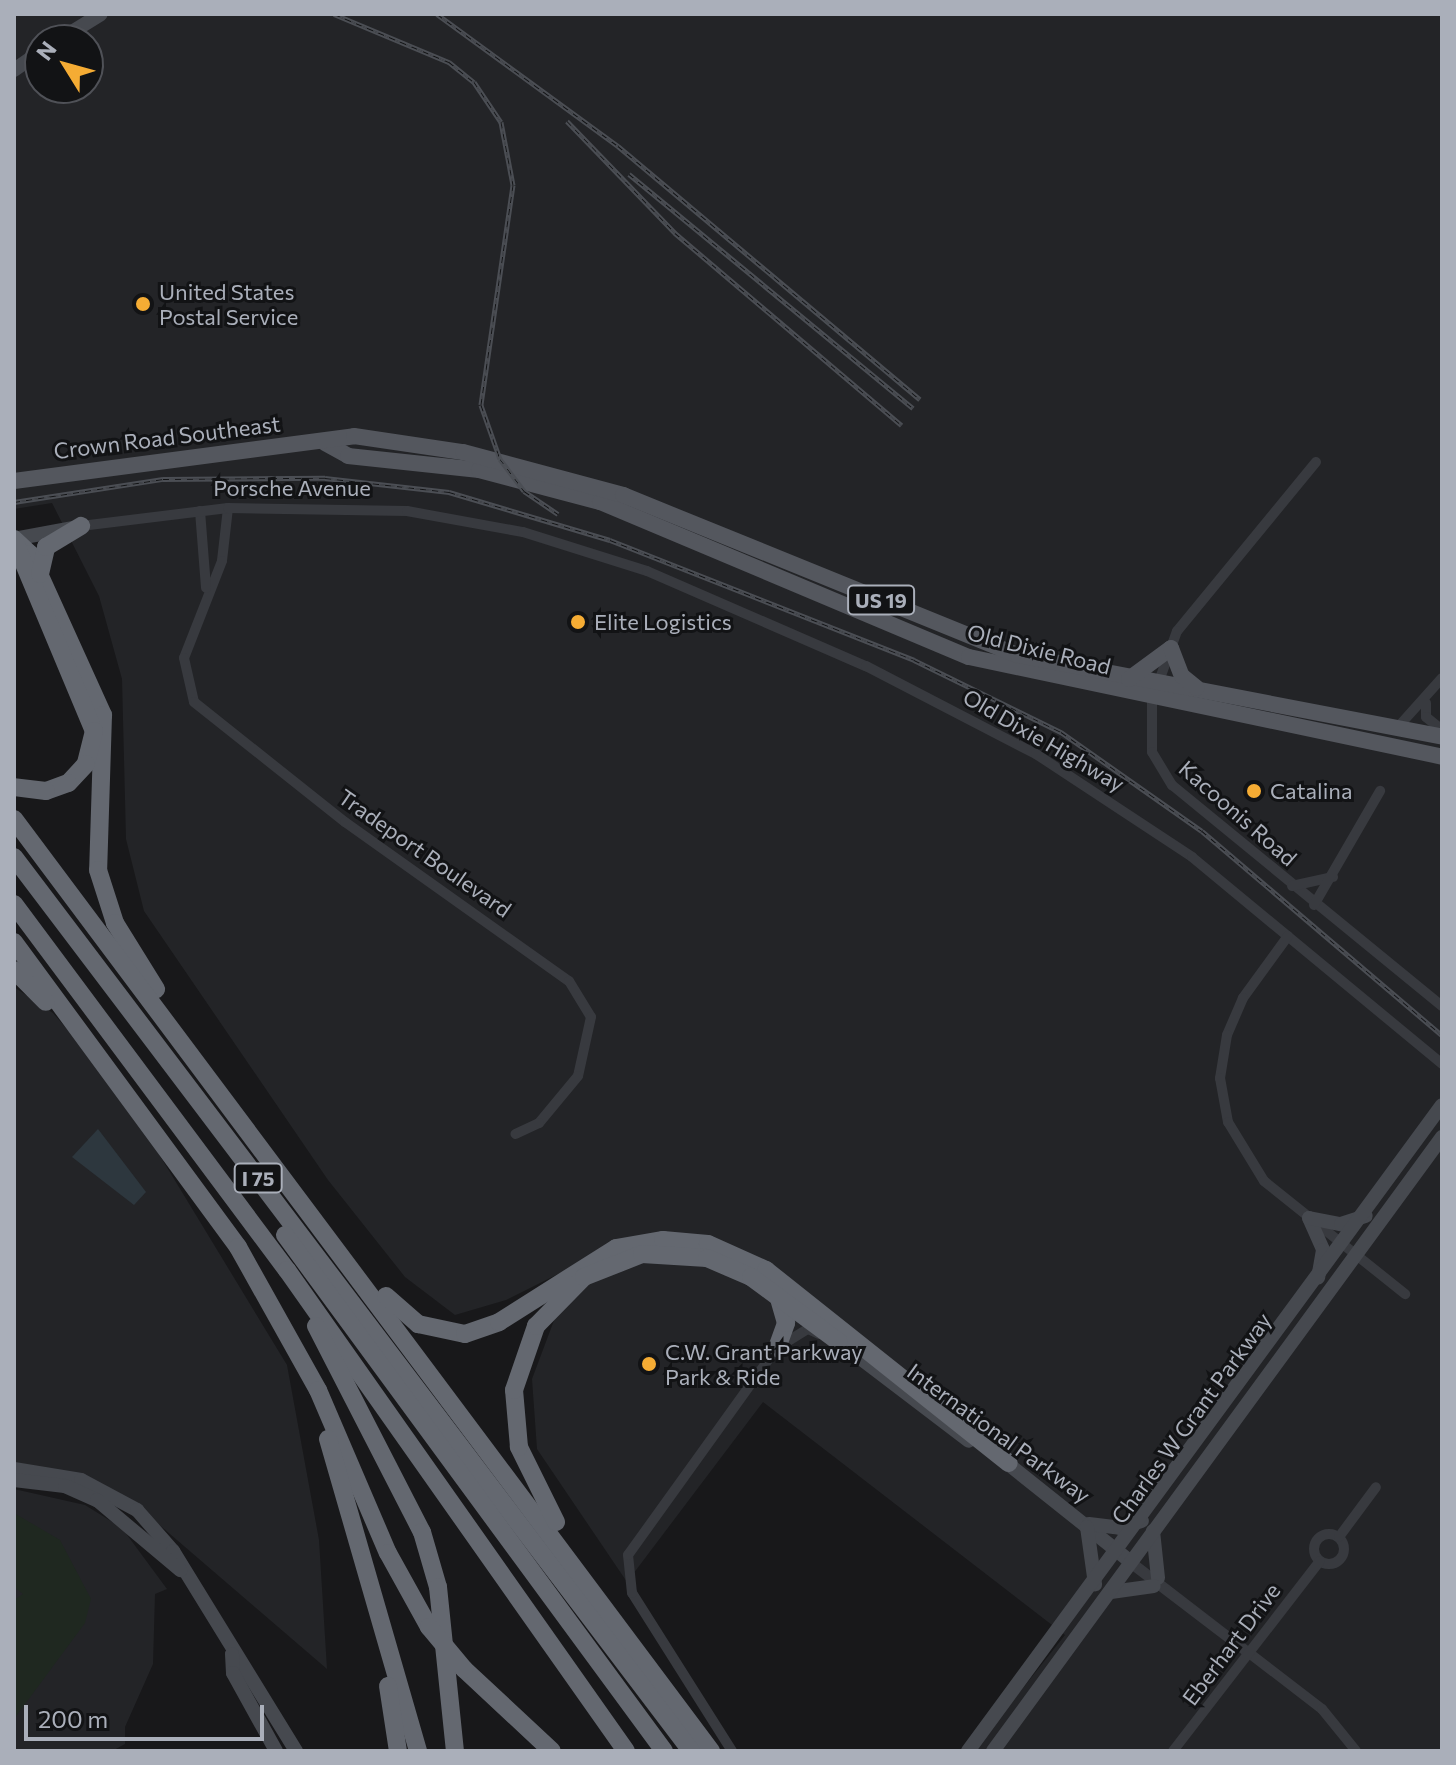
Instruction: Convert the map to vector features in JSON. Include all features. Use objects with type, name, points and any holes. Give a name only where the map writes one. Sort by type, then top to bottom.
[{"type":"highway","points":[[40,576],[46,547],[81,526]]},
{"type":"highway","points":[[14,539],[40,576],[103,715],[96,844],[107,905],[208,1073]]},
{"type":"highway","points":[[14,539],[94,731],[86,764],[68,783],[46,791],[14,787]]},
{"type":"highway","points":[[14,819],[596,1590],[711,1751]]},
{"type":"highway","name":"I 75","points":[[14,857],[691,1751]]},
{"type":"highway","points":[[14,875],[617,1695],[652,1751]]},
{"type":"highway","name":"I 75","points":[[14,904],[287,1270],[626,1751]]},
{"type":"highway","points":[[14,942],[158,1136],[285,1329],[429,1627],[464,1669],[552,1751]]},
{"type":"highway","points":[[14,970],[158,1136]]},
{"type":"highway","points":[[325,1229],[407,1316],[453,1334],[499,1322],[616,1248],[663,1240],[725,1249],[766,1270],[1009,1463]]},
{"type":"highway","points":[[596,1590],[517,1438],[514,1390],[536,1326],[584,1277],[642,1254],[680,1253],[722,1263],[778,1296],[839,1342]]},
{"type":"highway","points":[[287,1270],[422,1532],[438,1587],[455,1751]]},
{"type":"highway","points":[[777,1348],[786,1323],[778,1296]]},
{"type":"highway","points":[[285,1329],[340,1473],[418,1751]]},
{"type":"highway","points":[[333,1334],[433,1455],[617,1695],[664,1751]]},
{"type":"highway","points":[[370,1581],[398,1751]]},
{"type":"main road","name":"Crown Road Southeast","points":[[14,481],[115,462],[325,443],[348,456],[479,470],[605,496]]},
{"type":"main road","name":"Old Dixie Road","points":[[605,496],[996,648],[1129,679],[1442,737]]},
{"type":"main road","name":"Old Dixie Road","points":[[605,496],[969,657],[1152,701],[1442,757]]},
{"type":"main road","name":"Porsche Avenue","points":[[14,539],[81,526]]},
{"type":"main road","points":[[1129,679],[1171,648],[1185,680],[1202,691]]},
{"type":"main road","name":"Charles W Grant Parkway","points":[[993,1751],[1108,1595],[1125,1557],[1442,1105]]},
{"type":"main road","name":"Charles W Grant Parkway","points":[[1148,1525],[1357,1256],[1442,1137]]},
{"type":"main road","points":[[1309,1218],[1341,1224],[1366,1215]]},
{"type":"main road","points":[[1309,1218],[1323,1250],[1315,1287]]},
{"type":"main road","name":"International Parkway","points":[[839,1342],[961,1436],[1009,1463],[1125,1557]]},
{"type":"main road","points":[[14,1469],[81,1480],[137,1510],[181,1570],[296,1751]]},
{"type":"main road","points":[[14,1480],[65,1486],[97,1500],[181,1570]]},
{"type":"main road","points":[[1095,1584],[1094,1547],[1085,1523],[1120,1528],[1148,1525],[1156,1582],[1108,1595]]},
{"type":"main road","name":"Charles W Grant Parkway","points":[[968,1751],[1095,1584],[1125,1557]]},
{"type":"main road","points":[[232,1654],[233,1673],[276,1751]]},
{"type":"street","name":"Kacoonis Road","points":[[1316,462],[1210,587],[1171,648],[1152,701],[1151,745],[1159,770],[1314,905],[1442,1006]]},
{"type":"street","name":"Porsche Avenue","points":[[81,526],[228,508],[407,511],[569,545]]},
{"type":"street","name":"Tradeport Boulevard","points":[[228,508],[222,561],[184,658],[189,691],[202,713],[569,981],[591,1017],[578,1076],[539,1123],[515,1134]]},
{"type":"street","name":"Tradeport Boulevard","points":[[200,511],[204,602]]},
{"type":"street","name":"Old Dixie Highway","points":[[569,545],[866,666],[1036,754],[1155,830],[1442,1064]]},
{"type":"street","points":[[1398,727],[1426,703],[1442,678]]},
{"type":"street","points":[[1426,703],[1426,717],[1442,730]]},
{"type":"street","points":[[1314,905],[1333,877],[1380,791]]},
{"type":"street","points":[[1292,886],[1333,877]]},
{"type":"street","points":[[1288,936],[1234,1016],[1220,1078],[1243,1155],[1309,1218],[1405,1294]]},
{"type":"street","points":[[732,1751],[632,1593],[628,1555],[777,1348],[808,1329],[839,1342]]},
{"type":"street","name":"Eberhart Drive","points":[[1320,1561],[1341,1559],[1339,1537],[1376,1487]]},
{"type":"street","name":"Eberhart Drive","points":[[1173,1751],[1320,1561],[1317,1540],[1339,1537]]},
{"type":"street","name":"International Parkway","points":[[1125,1557],[1322,1709],[1356,1751]]},
{"type":"shaded area","points":[[14,14],[1442,14],[1442,1751],[973,1751],[1065,1635],[763,1402],[627,1582],[537,1449],[532,1379],[559,1307],[598,1254],[506,1300],[455,1315],[405,1277],[328,1180],[144,911],[126,839],[122,679],[99,596],[52,503],[14,509]]},
{"type":"shaded area","points":[[14,987],[53,1013],[120,1090],[287,1365],[319,1540],[327,1669],[156,1522],[87,1483],[14,1473]]},
{"type":"shaded area","points":[[98,1129],[146,1192],[134,1205],[72,1157]]},
{"type":"shaded area","points":[[14,1489],[85,1505],[122,1528],[167,1589],[155,1594],[153,1664],[125,1727],[125,1744],[112,1751],[14,1751]]},
{"type":"shaded area","points":[[14,1513],[60,1540],[91,1599],[85,1623],[14,1719],[14,1600],[23,1594],[14,1587]]},
{"type":"railway","points":[[334,14],[449,62],[474,82],[501,122],[513,185],[481,405],[500,459],[524,491],[558,514]]},
{"type":"railway","points":[[437,14],[618,146],[920,399]]},
{"type":"railway","points":[[567,121],[675,233],[901,425]]},
{"type":"railway","points":[[629,174],[913,408]]},
{"type":"railway","points":[[14,502],[163,479],[325,478],[449,492],[610,540],[914,660],[1061,732],[1202,831],[1442,1035]]},
{"type":"place","name":"United States Postal Service","points":[[143,304]]},
{"type":"place","name":"Elite Logistics","points":[[578,622]]},
{"type":"place","name":"Catalina","points":[[1254,791]]},
{"type":"place","name":"C.W. Grant Parkway Park & Ride","points":[[649,1364]]}]
